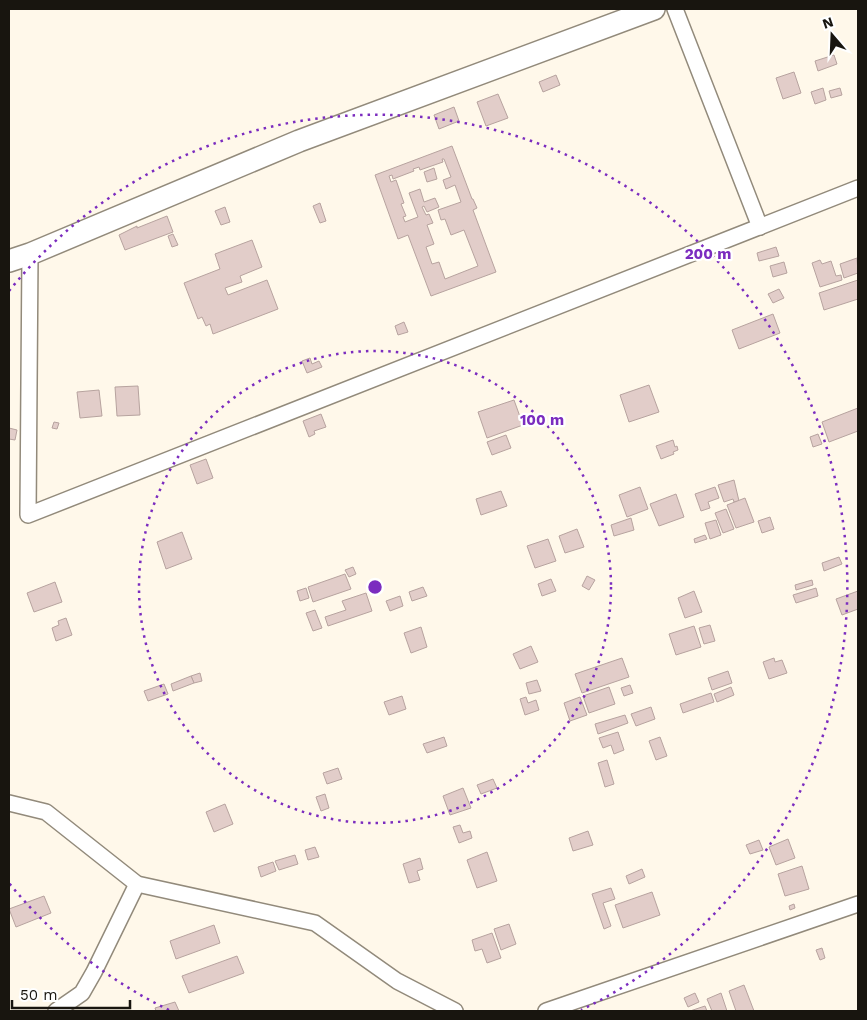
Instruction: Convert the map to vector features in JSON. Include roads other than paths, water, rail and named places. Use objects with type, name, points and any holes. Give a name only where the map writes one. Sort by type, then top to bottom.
[{"type":"main road","points":[[9,261],[30,254],[299,141],[654,9]]},
{"type":"street","points":[[675,9],[760,227]]},
{"type":"street","points":[[30,254],[28,515],[858,188]]},
{"type":"street","points":[[9,803],[46,812],[137,884],[315,923],[397,981],[455,1011]]},
{"type":"street","points":[[56,1011],[82,993],[137,884]]},
{"type":"street","points":[[546,1011],[858,904]]}]
